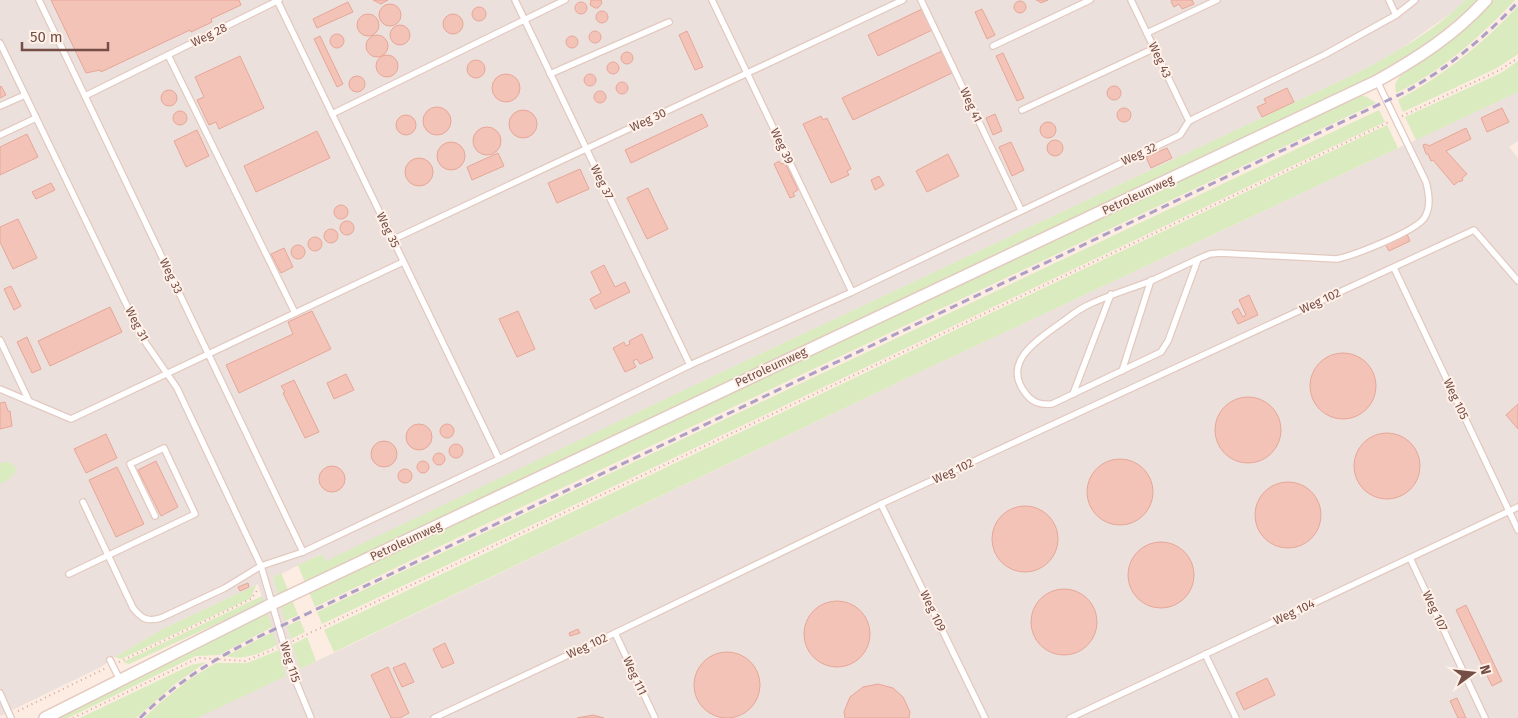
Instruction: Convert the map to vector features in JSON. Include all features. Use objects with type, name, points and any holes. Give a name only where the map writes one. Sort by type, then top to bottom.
[{"type":"street","name":"Petroleumweg","points":[[45,718],[272,604],[1377,81],[1436,46],[1476,12],[1486,0]]},
{"type":"lane","name":"Weg 33","points":[[39,0],[303,552]]},
{"type":"lane","name":"Weg 28","points":[[85,96],[278,0]]},
{"type":"lane","name":"Weg 35","points":[[278,0],[499,459]]},
{"type":"lane","name":"Weg 37","points":[[515,0],[690,365]]},
{"type":"lane","points":[[332,114],[565,0]]},
{"type":"lane","name":"Weg 39","points":[[712,0],[852,292]]},
{"type":"lane","name":"Weg 30","points":[[392,240],[903,0]]},
{"type":"lane","name":"Weg 41","points":[[921,0],[1021,210]]},
{"type":"lane","points":[[993,46],[1090,0]]},
{"type":"lane","name":"Weg 43","points":[[1131,0],[1189,121]]},
{"type":"lane","points":[[1147,32],[1217,0]]},
{"type":"lane","points":[[1389,0],[1396,15]]},
{"type":"lane","name":"Weg 32","points":[[108,556],[133,608],[145,619],[151,621],[225,588],[261,566],[303,552],[499,459],[690,365],[852,292],[1180,135],[1189,121],[1324,55],[1396,15],[1415,0]]},
{"type":"lane","points":[[550,74],[669,22]]},
{"type":"lane","name":"Weg 31","points":[[0,43],[143,339],[177,388],[261,566],[272,604]]},
{"type":"lane","points":[[1022,110],[1155,48]]},
{"type":"lane","points":[[168,55],[295,313]]},
{"type":"lane","points":[[1198,259],[1164,348],[1156,355],[1052,404],[1044,405],[1037,403],[1022,388],[1018,374],[1022,355],[1034,343],[1083,307],[1111,294],[1151,280],[1198,259],[1210,254],[1337,259],[1374,246],[1420,222],[1428,208],[1428,191],[1422,173],[1377,81]]},
{"type":"lane","points":[[0,106],[25,95]]},
{"type":"lane","points":[[0,136],[36,118]]},
{"type":"lane","name":"Weg 102","points":[[434,718],[882,504],[1474,230],[1518,281]]},
{"type":"lane","points":[[0,389],[71,419],[403,262]]},
{"type":"lane","name":"Weg 105","points":[[1394,268],[1518,530]]},
{"type":"lane","points":[[1122,371],[1151,280]]},
{"type":"lane","points":[[1073,394],[1111,294]]},
{"type":"lane","points":[[0,340],[30,402]]},
{"type":"lane","points":[[69,574],[195,514],[164,448],[130,464],[155,516]]},
{"type":"lane","points":[[83,502],[108,556]]},
{"type":"lane","name":"Weg 109","points":[[882,504],[984,718]]},
{"type":"lane","name":"Weg 104","points":[[1070,718],[1518,507]]},
{"type":"lane","name":"Weg 107","points":[[1410,558],[1486,718]]},
{"type":"lane","name":"Weg 115","points":[[272,604],[292,672],[311,718]]},
{"type":"lane","name":"Weg 111","points":[[615,633],[655,718]]},
{"type":"lane","points":[[1205,654],[1236,718]]},
{"type":"lane","points":[[111,663],[120,680]]},
{"type":"lane","points":[[0,693],[11,716]]},
{"type":"path","points":[[73,718],[200,658],[244,661],[257,658],[1500,70],[1518,58]]},
{"type":"path","points":[[11,716],[111,663],[251,599],[263,582],[263,574]]},
{"type":"shaded area","points":[[0,0],[1465,0],[1454,11],[1396,52],[1357,73],[701,382],[326,562],[321,554],[273,578],[300,669],[924,370],[1518,92],[1518,141],[1509,147],[1518,158],[1518,718],[194,718],[286,676],[258,584],[163,629],[101,667],[0,716]]},
{"type":"green space","points":[[1465,0],[1478,0],[1430,42],[1385,71],[305,583],[298,565],[322,554],[326,561],[1357,73],[1428,31]]},
{"type":"green space","points":[[1494,0],[1515,0],[1460,52],[1429,75],[1396,93],[1395,84],[1400,76],[1441,48]]},
{"type":"green space","points":[[1518,6],[1518,54],[1497,68],[1403,112],[1398,100],[1415,91],[1462,58]]},
{"type":"green space","points":[[1518,61],[1518,92],[1416,140],[1405,117],[1501,73]]},
{"type":"green space","points":[[1360,95],[1376,103],[490,522],[315,607],[309,592]]},
{"type":"green space","points":[[1379,110],[1385,122],[322,624],[317,612]]},
{"type":"green space","points":[[1387,125],[1398,148],[924,370],[334,652],[324,630]]},
{"type":"green space","points":[[8,462],[14,465],[16,469],[14,475],[0,484],[0,463]]},
{"type":"green space","points":[[281,573],[288,590],[278,595],[273,577]]},
{"type":"green space","points":[[256,585],[251,598],[121,659],[115,657],[163,629]]},
{"type":"green space","points":[[262,596],[264,602],[129,664],[123,662]]},
{"type":"green space","points":[[292,600],[298,615],[285,621],[281,606]]},
{"type":"green space","points":[[267,612],[272,627],[219,655],[196,656],[68,718],[58,718],[212,638]]},
{"type":"green space","points":[[300,620],[305,632],[291,639],[287,626]]},
{"type":"green space","points":[[273,632],[277,645],[246,657],[226,656]]},
{"type":"green space","points":[[307,637],[316,661],[300,669],[292,645]]},
{"type":"green space","points":[[279,650],[286,676],[197,718],[144,718],[190,679],[216,663],[247,663]]},
{"type":"green space","points":[[206,662],[175,684],[136,718],[80,718],[191,665]]},
{"type":"building","points":[[51,0],[239,0],[241,5],[211,19],[212,22],[191,32],[190,30],[101,72],[100,70],[86,73]]},
{"type":"building","points":[[373,0],[388,0],[381,4]]},
{"type":"building","points":[[591,0],[601,0],[602,3],[598,8],[595,8],[590,5]]},
{"type":"building","points":[[1037,0],[1048,0],[1041,3]]},
{"type":"building","points":[[1172,0],[1192,0],[1194,4],[1182,9],[1179,4],[1174,7],[1171,2]]},
{"type":"building","points":[[1018,1],[1022,1],[1026,7],[1022,13],[1018,13],[1014,9],[1014,5]]},
{"type":"building","points":[[348,2],[353,12],[317,28],[313,19]]},
{"type":"building","points":[[581,2],[587,8],[581,14],[575,8]]},
{"type":"building","points":[[390,4],[398,7],[401,15],[398,23],[390,26],[382,23],[379,15],[382,7]]},
{"type":"building","points":[[476,7],[482,7],[486,14],[482,21],[476,21],[472,17],[472,11]]},
{"type":"building","points":[[922,9],[932,30],[878,56],[868,35]]},
{"type":"building","points":[[982,9],[995,35],[987,39],[975,12]]},
{"type":"building","points":[[602,11],[608,17],[602,23],[596,17]]},
{"type":"building","points":[[368,14],[376,17],[379,25],[376,33],[368,36],[360,33],[357,25],[360,17]]},
{"type":"building","points":[[453,14],[460,17],[463,24],[460,31],[453,34],[446,31],[443,24],[446,17]]},
{"type":"building","points":[[400,25],[407,28],[410,35],[407,42],[400,45],[393,42],[390,35],[393,28]]},
{"type":"building","points":[[595,31],[601,37],[595,43],[589,37]]},
{"type":"building","points":[[687,31],[703,67],[695,70],[679,35]]},
{"type":"building","points":[[334,34],[340,34],[344,41],[340,48],[334,48],[330,44],[330,38]]},
{"type":"building","points":[[377,35],[385,38],[388,46],[385,54],[377,57],[369,54],[366,46],[369,38]]},
{"type":"building","points":[[320,36],[343,84],[337,87],[314,39]]},
{"type":"building","points":[[574,36],[577,37],[577,47],[570,48],[567,47],[566,40],[567,37]]},
{"type":"building","points":[[942,51],[952,73],[853,120],[842,98]]},
{"type":"building","points":[[627,52],[633,58],[627,64],[621,58]]},
{"type":"building","points":[[1003,53],[1024,98],[1017,101],[996,56]]},
{"type":"building","points":[[387,55],[395,58],[398,66],[395,74],[387,77],[379,74],[376,66],[379,58]]},
{"type":"building","points":[[240,56],[264,108],[219,129],[216,122],[209,125],[197,100],[204,97],[195,77]]},
{"type":"building","points":[[472,60],[480,60],[485,65],[483,76],[472,78],[467,73],[467,65]]},
{"type":"building","points":[[615,62],[618,63],[618,73],[611,74],[608,73],[607,66],[608,63]]},
{"type":"building","points":[[506,74],[516,78],[520,88],[516,98],[506,102],[496,98],[492,88],[496,78]]},
{"type":"building","points":[[592,74],[595,75],[595,85],[588,86],[585,85],[584,78],[585,75]]},
{"type":"building","points":[[357,76],[365,84],[357,92],[349,84]]},
{"type":"building","points":[[624,82],[627,83],[627,93],[620,94],[617,93],[616,86],[617,83]]},
{"type":"building","points":[[1114,86],[1119,88],[1121,93],[1119,98],[1114,100],[1109,98],[1107,93],[1109,88]]},
{"type":"building","points":[[0,87],[6,95],[0,98]]},
{"type":"building","points":[[1287,88],[1294,102],[1262,117],[1257,107],[1266,103],[1264,99]]},
{"type":"building","points":[[169,90],[175,92],[177,98],[175,104],[169,106],[163,104],[161,98],[163,92]]},
{"type":"building","points":[[602,91],[605,92],[605,102],[598,103],[595,102],[594,95],[595,92]]},
{"type":"building","points":[[437,107],[447,111],[451,121],[447,131],[437,135],[427,131],[423,121],[427,111]]},
{"type":"building","points":[[1121,108],[1127,108],[1131,115],[1127,122],[1121,122],[1117,118],[1117,112]]},
{"type":"building","points":[[1502,108],[1509,122],[1487,132],[1481,118]]},
{"type":"building","points":[[523,110],[533,114],[537,124],[533,134],[523,138],[513,134],[509,124],[513,114]]},
{"type":"building","points":[[177,111],[183,111],[187,118],[183,125],[177,125],[173,121],[173,115]]},
{"type":"building","points":[[702,114],[708,126],[631,163],[625,150]]},
{"type":"building","points":[[995,114],[1002,131],[993,135],[986,118]]},
{"type":"building","points":[[406,115],[413,118],[416,125],[413,132],[406,135],[399,132],[396,125],[399,118]]},
{"type":"building","points":[[821,116],[823,120],[827,118],[851,169],[847,171],[849,175],[831,183],[803,124]]},
{"type":"building","points":[[1045,122],[1051,122],[1056,127],[1054,136],[1045,138],[1040,133],[1040,127]]},
{"type":"building","points":[[487,127],[497,131],[501,141],[497,151],[487,155],[477,151],[473,141],[477,131]]},
{"type":"building","points":[[1466,128],[1471,139],[1446,151],[1467,174],[1462,178],[1463,180],[1454,185],[1433,160],[1431,161],[1423,145],[1429,146]]},
{"type":"building","points":[[197,130],[209,156],[186,167],[174,141]]},
{"type":"building","points":[[317,131],[330,158],[256,192],[244,166]]},
{"type":"building","points":[[27,134],[38,157],[0,175],[0,147]]},
{"type":"building","points":[[1052,140],[1058,140],[1063,145],[1061,154],[1052,156],[1047,151],[1047,145]]},
{"type":"building","points":[[451,142],[461,146],[465,156],[461,166],[451,170],[441,166],[437,156],[441,146]]},
{"type":"building","points":[[1011,142],[1024,170],[1012,176],[999,147]]},
{"type":"building","points":[[1167,148],[1172,158],[1151,168],[1146,157]]},
{"type":"building","points":[[498,153],[504,166],[472,180],[467,167]]},
{"type":"building","points":[[948,154],[959,176],[927,192],[916,171]]},
{"type":"building","points":[[419,158],[429,162],[433,172],[429,182],[419,186],[409,182],[405,172],[409,162]]},
{"type":"building","points":[[779,161],[781,164],[785,163],[798,190],[793,193],[795,196],[790,198],[774,164]]},
{"type":"building","points":[[580,169],[589,189],[557,203],[548,183]]},
{"type":"building","points":[[879,176],[884,185],[875,190],[871,180]]},
{"type":"building","points":[[51,183],[55,190],[36,199],[32,192]]},
{"type":"building","points":[[648,188],[668,229],[647,239],[627,198]]},
{"type":"building","points":[[341,205],[346,207],[348,212],[346,217],[341,219],[336,217],[334,212],[336,207]]},
{"type":"building","points":[[18,219],[37,258],[13,269],[0,242],[0,227]]},
{"type":"building","points":[[347,221],[352,223],[354,228],[352,233],[347,235],[342,233],[340,228],[342,223]]},
{"type":"building","points":[[331,229],[336,231],[338,236],[336,241],[331,243],[326,241],[324,236],[326,231]]},
{"type":"building","points":[[1406,232],[1410,241],[1389,251],[1384,242]]},
{"type":"building","points":[[315,237],[320,239],[322,244],[320,249],[315,251],[310,249],[308,244],[310,239]]},
{"type":"building","points":[[298,245],[303,247],[305,252],[303,257],[298,259],[293,257],[291,252],[293,247]]},
{"type":"building","points":[[284,248],[293,267],[281,273],[271,254]]},
{"type":"building","points":[[604,265],[615,287],[625,282],[630,292],[595,309],[590,299],[601,293],[591,272]]},
{"type":"building","points":[[11,286],[21,306],[14,310],[4,289]]},
{"type":"building","points":[[1249,295],[1258,315],[1238,324],[1232,312],[1238,308],[1243,317],[1246,315],[1239,300]]},
{"type":"building","points":[[110,307],[122,332],[50,366],[38,341]]},
{"type":"building","points":[[312,311],[331,349],[239,393],[226,365],[293,334],[288,322]]},
{"type":"building","points":[[518,311],[535,349],[517,357],[499,319]]},
{"type":"building","points":[[642,334],[653,358],[640,364],[637,359],[633,361],[636,367],[625,372],[613,348],[624,342],[626,346],[630,344],[629,341]]},
{"type":"building","points":[[27,337],[41,369],[32,373],[17,342]]},
{"type":"building","points":[[1343,353],[1355,356],[1366,363],[1373,374],[1376,386],[1373,398],[1366,409],[1355,416],[1343,419],[1331,416],[1320,409],[1313,398],[1310,386],[1313,374],[1320,363],[1331,356]]},
{"type":"building","points":[[346,374],[354,390],[334,399],[327,383]]},
{"type":"building","points":[[294,380],[319,432],[305,438],[281,386]]},
{"type":"building","points":[[1248,397],[1260,400],[1271,407],[1278,418],[1281,430],[1278,442],[1271,453],[1260,460],[1248,463],[1236,460],[1225,453],[1218,442],[1215,430],[1218,418],[1225,407],[1236,400]]},
{"type":"building","points":[[5,402],[8,411],[10,411],[12,426],[0,429],[0,403]]},
{"type":"building","points":[[1518,404],[1518,429],[1506,415]]},
{"type":"building","points":[[419,424],[428,428],[432,437],[428,446],[419,450],[410,446],[406,437],[410,428]]},
{"type":"building","points":[[444,424],[450,424],[454,431],[450,438],[444,438],[440,434],[440,428]]},
{"type":"building","points":[[1387,433],[1399,436],[1410,443],[1417,454],[1420,466],[1417,478],[1410,489],[1399,496],[1387,499],[1375,496],[1364,489],[1357,478],[1354,466],[1357,454],[1364,443],[1375,436]]},
{"type":"building","points":[[106,434],[117,458],[86,473],[74,449]]},
{"type":"building","points":[[384,441],[393,445],[397,454],[393,463],[384,467],[375,463],[371,454],[375,445]]},
{"type":"building","points":[[453,444],[459,444],[463,451],[459,458],[453,458],[449,454],[449,448]]},
{"type":"building","points":[[437,453],[441,453],[445,459],[441,465],[437,465],[433,461],[433,457]]},
{"type":"building","points":[[1120,459],[1132,462],[1143,469],[1150,480],[1153,492],[1150,504],[1143,515],[1132,522],[1120,525],[1108,522],[1097,515],[1090,504],[1087,492],[1090,480],[1097,469],[1108,462]]},
{"type":"building","points":[[156,461],[178,507],[161,516],[138,470]]},
{"type":"building","points":[[421,461],[425,461],[429,467],[425,473],[421,473],[417,469],[417,465]]},
{"type":"building","points":[[332,466],[341,470],[345,479],[341,488],[332,492],[323,488],[319,479],[323,470]]},
{"type":"building","points":[[117,467],[144,524],[116,537],[89,480]]},
{"type":"building","points":[[405,469],[410,471],[412,476],[410,481],[405,483],[400,481],[398,476],[400,471]]},
{"type":"building","points":[[1288,482],[1300,485],[1311,492],[1318,503],[1321,515],[1318,527],[1311,538],[1300,545],[1288,548],[1276,545],[1265,538],[1258,527],[1255,515],[1258,503],[1265,492],[1276,485]]},
{"type":"building","points":[[1025,506],[1037,509],[1048,516],[1055,527],[1058,539],[1055,551],[1048,562],[1037,569],[1025,572],[1013,569],[1002,562],[995,551],[992,539],[995,527],[1002,516],[1013,509]]},
{"type":"building","points":[[1161,542],[1173,545],[1184,552],[1191,563],[1194,575],[1191,587],[1184,598],[1173,605],[1161,608],[1149,605],[1138,598],[1131,587],[1128,575],[1131,563],[1138,552],[1149,545]]},
{"type":"building","points":[[248,583],[249,587],[240,591],[238,587]]},
{"type":"building","points":[[1064,589],[1076,592],[1087,599],[1094,610],[1097,622],[1094,634],[1087,645],[1076,652],[1064,655],[1052,652],[1041,645],[1034,634],[1031,622],[1034,610],[1041,599],[1052,592]]},
{"type":"building","points":[[837,601],[849,604],[860,611],[867,622],[870,634],[867,646],[860,657],[849,664],[837,667],[825,664],[814,657],[807,646],[804,634],[807,622],[814,611],[825,604]]},
{"type":"building","points":[[1466,605],[1502,681],[1492,686],[1456,610]]},
{"type":"building","points":[[578,629],[580,633],[570,636],[569,633]]},
{"type":"building","points":[[445,643],[454,663],[442,668],[433,649]]},
{"type":"building","points":[[727,652],[739,655],[750,662],[757,673],[760,685],[757,697],[750,708],[739,715],[727,718],[715,715],[704,708],[697,697],[694,685],[697,673],[704,662],[715,655]]},
{"type":"building","points":[[405,663],[414,682],[402,687],[393,668]]},
{"type":"building","points":[[388,667],[409,713],[400,718],[391,718],[371,675]]},
{"type":"building","points":[[1267,678],[1275,695],[1244,710],[1236,693]]},
{"type":"building","points":[[878,684],[893,688],[903,697],[910,712],[909,718],[845,718],[844,712],[850,697],[863,687]]},
{"type":"building","points":[[1457,698],[1466,718],[1458,718],[1450,701]]},
{"type":"building","points":[[593,715],[604,718],[577,718]]},
{"type":"railway","points":[[140,718],[195,673],[256,638],[1403,93],[1434,74],[1464,52],[1518,2]]}]
